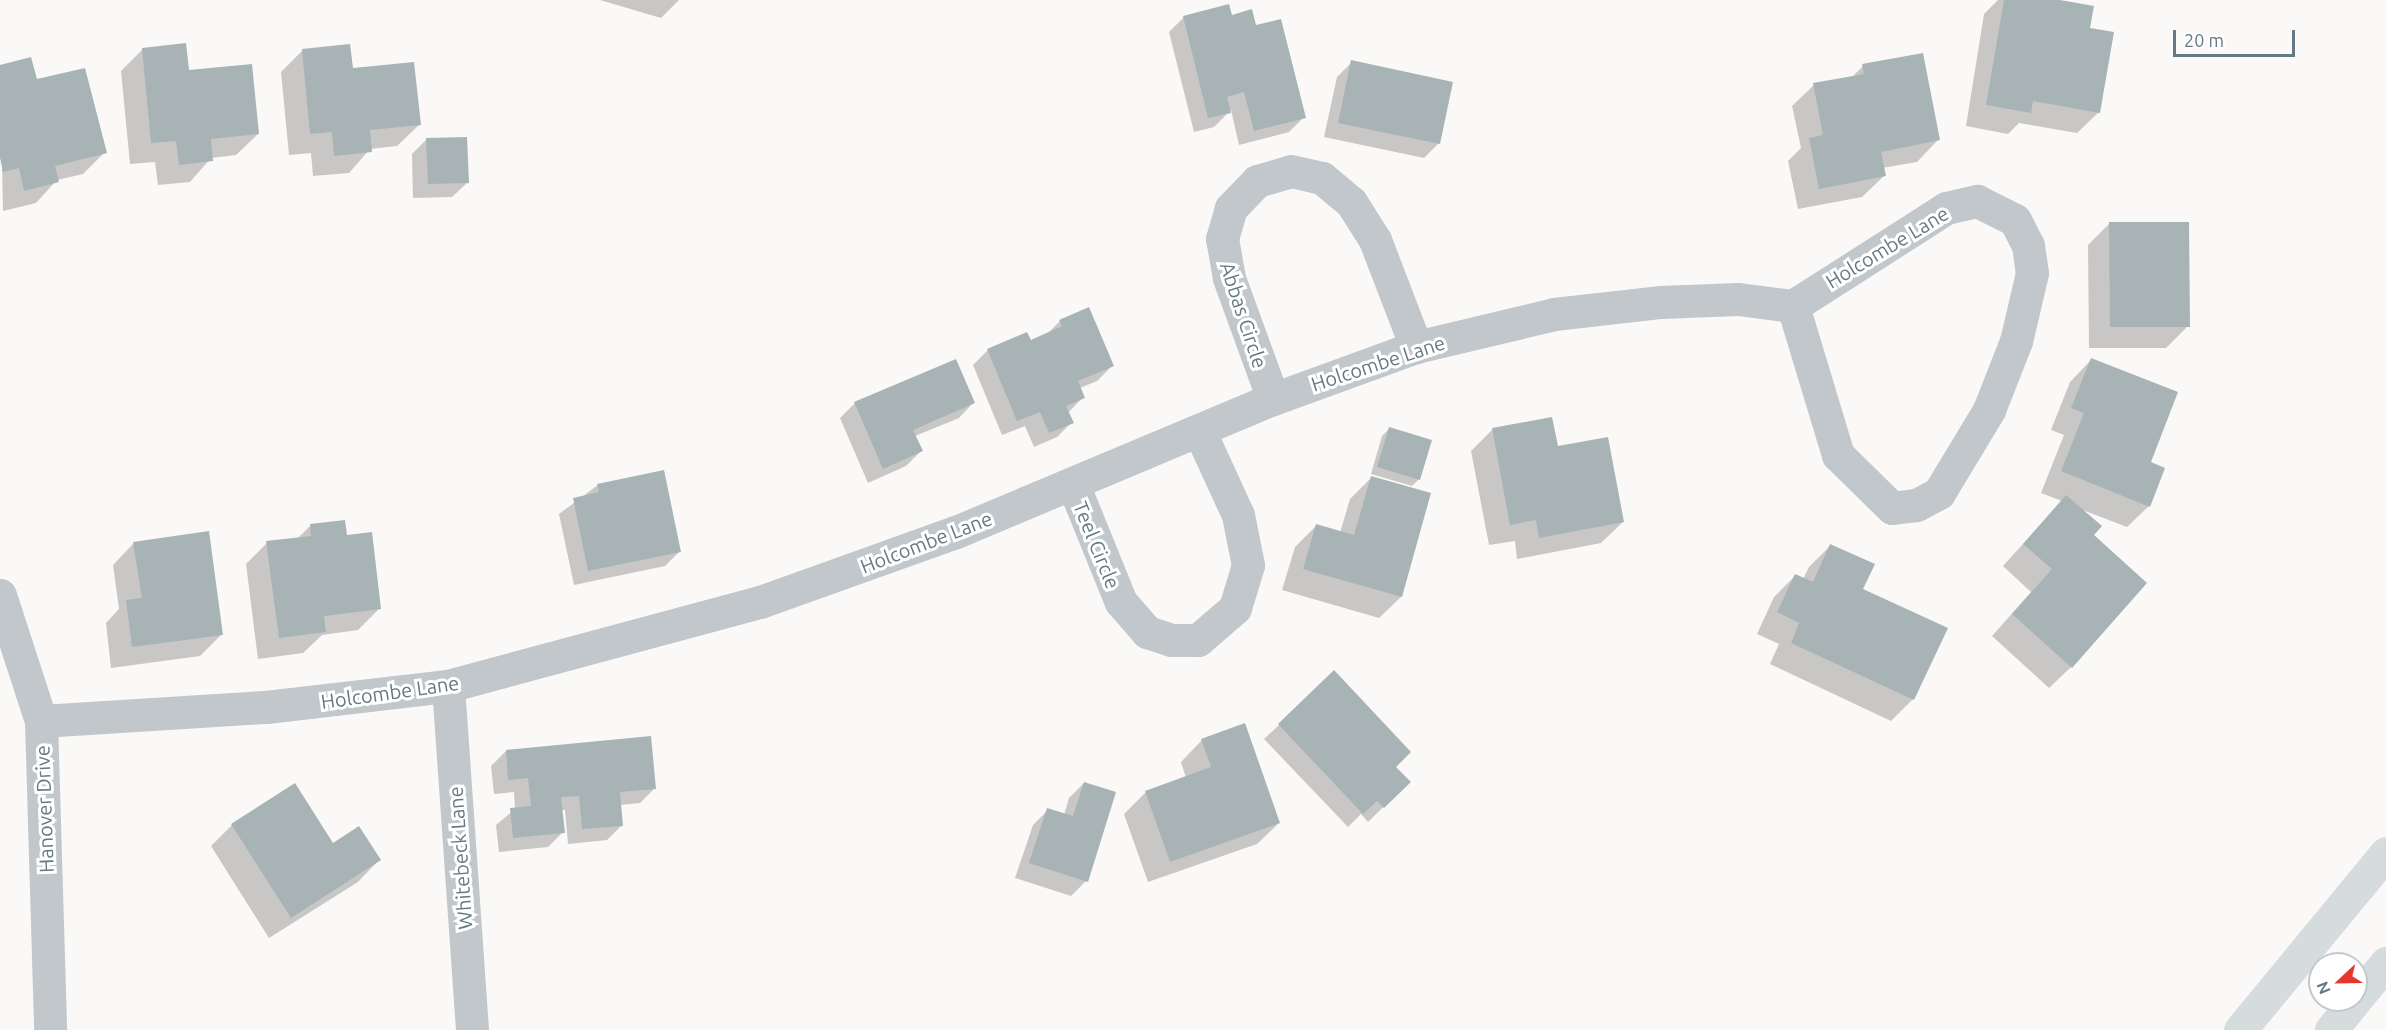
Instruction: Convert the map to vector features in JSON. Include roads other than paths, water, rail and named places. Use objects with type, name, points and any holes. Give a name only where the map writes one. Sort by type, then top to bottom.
[{"type":"main road","points":[[2240,1030],[2386,853]]},
{"type":"main road","points":[[2368,985],[2386,963]]},
{"type":"main road","points":[[2331,1030],[2346,1012]]},
{"type":"street","name":"Abbas Circle","points":[[1272,399],[1228,278],[1222,239],[1231,208],[1257,181],[1291,171],[1322,178],[1351,202],[1376,240],[1416,347]]},
{"type":"street","name":"Holcombe Lane","points":[[41,721],[266,707],[448,686],[760,602],[956,532],[1200,432],[1272,399],[1416,347],[1554,315],[1661,302],[1738,299],[1792,306],[1946,208],[1977,201],[2015,220],[2028,244],[2032,273],[2016,341],[1989,410],[1939,493],[1916,505],[1892,508],[1838,455],[1792,306]]},
{"type":"street","name":"Teel Circle","points":[[1073,484],[1121,602],[1147,632],[1171,640],[1198,640],[1235,608],[1248,565],[1238,515],[1200,432]]},
{"type":"street","name":"Hanover Drive","points":[[0,595],[41,721],[50,1030]]},
{"type":"street","name":"Whitebeck Lane","points":[[448,686],[472,1030]]}]
